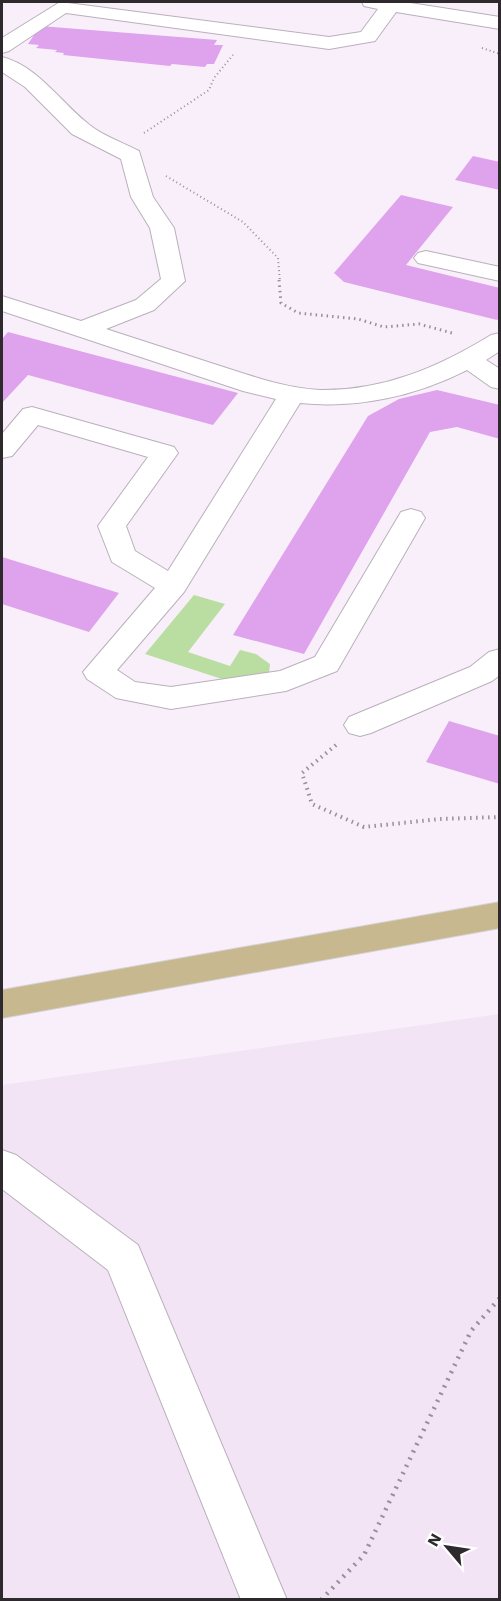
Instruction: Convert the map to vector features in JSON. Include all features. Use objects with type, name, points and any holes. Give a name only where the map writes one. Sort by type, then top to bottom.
[{"type":"main road","points":[[2,1004],[500,915]]},
{"type":"street","points":[[368,2],[500,23]]},
{"type":"street","points":[[2,47],[62,7],[329,43],[368,38],[391,5]]},
{"type":"street","points":[[2,63],[32,83],[80,129],[131,156],[142,197],[162,228],[173,281],[145,305],[112,319],[79,329]]},
{"type":"street","points":[[426,258],[500,273]]},
{"type":"street","points":[[2,303],[252,385],[292,395],[331,398],[384,391],[424,379],[470,360],[496,343]]},
{"type":"street","points":[[470,360],[500,381]]},
{"type":"street","points":[[292,395],[174,585],[98,672],[126,691],[171,698],[286,681],[326,664],[411,518]]},
{"type":"street","points":[[2,450],[32,415],[164,453],[112,525],[122,556],[150,574],[174,585]]},
{"type":"street","points":[[360,725],[481,674],[500,659]]},
{"type":"street","points":[[2,1167],[124,1258],[264,1599]]},
{"type":"path","points":[[250,33],[214,78],[209,90],[146,130],[131,156],[243,222],[278,258],[281,303],[298,313],[358,319],[384,327],[419,324],[496,343]]},
{"type":"path","points":[[360,725],[302,773],[312,804],[364,827],[440,819],[500,817]]},
{"type":"path","points":[[321,1599],[364,1555],[471,1331],[500,1298]]},
{"type":"shaded area","points":[[499,1014],[499,1599],[2,1599],[2,1085]]},
{"type":"green space","points":[[194,595],[225,604],[188,652],[230,666],[240,650],[256,654],[270,664],[269,674],[228,681],[145,654]]},
{"type":"building","points":[[40,26],[217,40],[214,45],[223,45],[214,64],[207,64],[205,67],[172,64],[170,66],[63,55],[64,53],[55,52],[57,50],[36,48],[39,45],[28,44]]},
{"type":"building","points":[[473,156],[500,162],[500,190],[455,180]]},
{"type":"building","points":[[401,195],[453,207],[406,265],[500,288],[500,317],[497,320],[344,282],[334,273]]},
{"type":"building","points":[[8,332],[238,393],[213,425],[28,375],[2,403],[2,339]]},
{"type":"building","points":[[437,390],[500,405],[500,439],[457,427],[430,432],[304,654],[233,635],[368,416],[399,399]]},
{"type":"building","points":[[2,557],[119,593],[89,632],[2,604]]},
{"type":"building","points":[[449,721],[500,736],[500,784],[426,762]]}]
